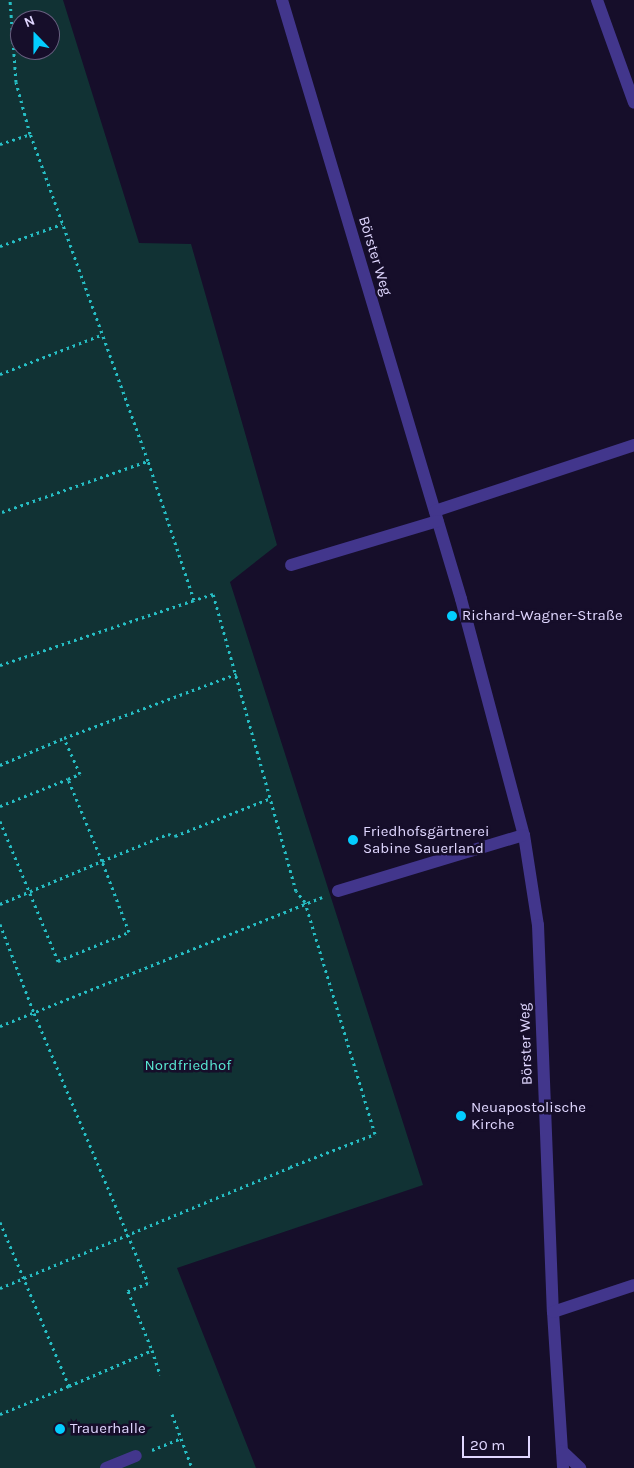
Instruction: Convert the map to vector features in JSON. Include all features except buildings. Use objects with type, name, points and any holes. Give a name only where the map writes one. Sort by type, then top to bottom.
[{"type":"street","name":"Börster Weg","points":[[282,0],[461,599],[524,835],[538,925],[553,1312],[563,1468]]},
{"type":"street","points":[[597,0],[634,103]]},
{"type":"street","points":[[291,565],[436,516],[634,445]]},
{"type":"street","points":[[338,891],[524,835]]},
{"type":"street","points":[[553,1312],[634,1286]]},
{"type":"street","points":[[562,1451],[580,1468]]},
{"type":"street","points":[[106,1468],[136,1456]]},
{"type":"path","points":[[10,0],[16,82],[30,134],[148,461],[194,600]]},
{"type":"path","points":[[0,144],[30,134]]},
{"type":"path","points":[[0,246],[62,224]]},
{"type":"path","points":[[0,374],[101,335]]},
{"type":"path","points":[[0,507],[1,512],[148,461]]},
{"type":"path","points":[[0,665],[213,594],[296,891],[305,902],[375,1134],[290,1167],[0,1288]]},
{"type":"path","points":[[0,765],[64,738],[236,674]]},
{"type":"path","points":[[0,806],[80,774],[64,738]]},
{"type":"path","points":[[0,820],[58,961],[129,932],[68,779]]},
{"type":"path","points":[[0,904],[168,834],[175,836],[271,798]]},
{"type":"path","points":[[0,1026],[305,902]]},
{"type":"path","points":[[0,924],[34,1013],[148,1283],[128,1291],[160,1375]]},
{"type":"path","points":[[0,1222],[68,1386]]},
{"type":"path","points":[[0,1414],[152,1350]]},
{"type":"path","points":[[172,1414],[192,1468]]},
{"type":"path","points":[[136,1456],[181,1438]]},
{"type":"green space","name":"Nordfriedhof","points":[[0,0],[63,0],[139,243],[191,244],[277,545],[230,582],[423,1185],[177,1268],[256,1468],[0,1468]]},
{"type":"place","name":"Richard-Wagner-Straße","points":[[452,616]]},
{"type":"place","name":"Friedhofsgärtnerei Sabine Sauerland","points":[[353,840]]},
{"type":"place","name":"Neuapostolische Kirche","points":[[461,1116]]},
{"type":"place","name":"Trauerhalle","points":[[60,1429]]}]
